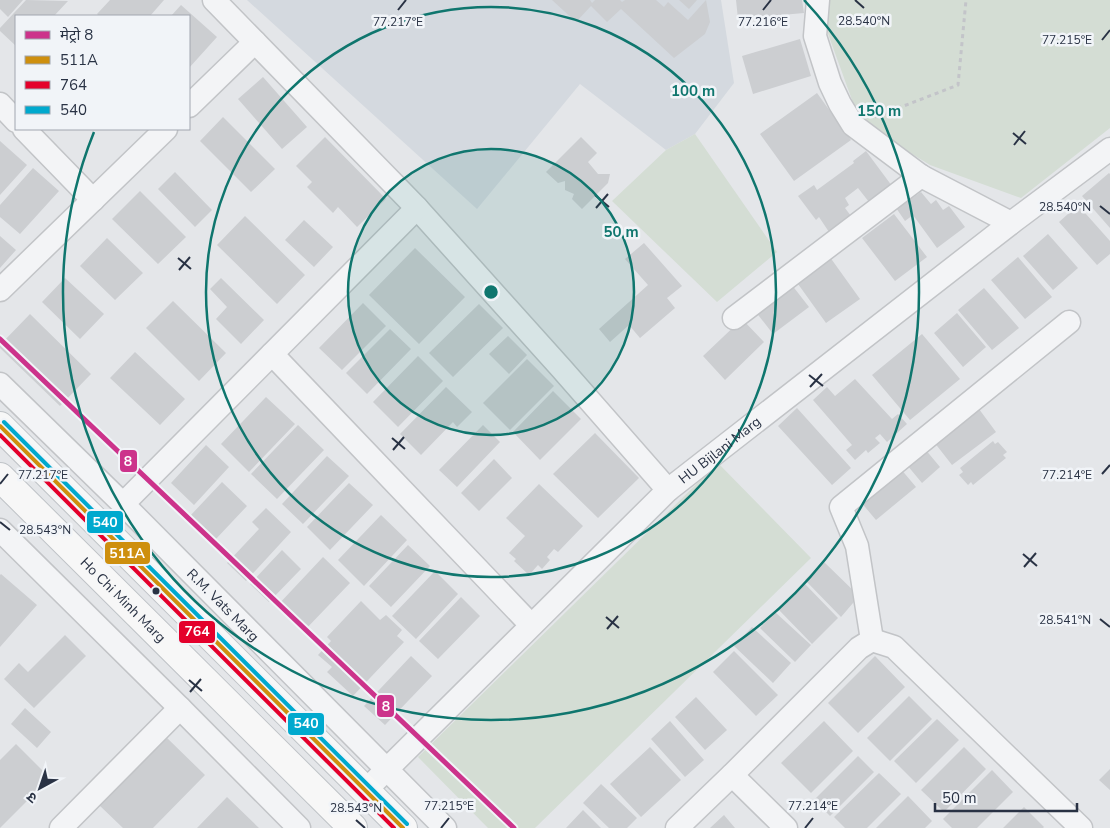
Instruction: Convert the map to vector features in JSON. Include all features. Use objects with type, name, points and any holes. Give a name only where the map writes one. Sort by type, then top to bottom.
[{"type":"main road","points":[[0,426],[403,828]]},
{"type":"main road","name":"Ho Chi Minh Marg","points":[[0,477],[353,828]]},
{"type":"street","points":[[214,0],[417,208],[668,490]]},
{"type":"street","points":[[818,0],[815,36],[830,84],[853,125],[921,176],[1011,223]]},
{"type":"street","points":[[190,105],[255,42]]},
{"type":"street","points":[[0,104],[15,120]]},
{"type":"street","points":[[25,130],[93,200]]},
{"type":"street","points":[[0,290],[165,130]]},
{"type":"street","name":"HU Bijlani Marg","points":[[366,790],[668,490],[1011,223],[1110,149]]},
{"type":"street","points":[[734,318],[921,176]]},
{"type":"street","points":[[123,504],[417,208]]},
{"type":"street","points":[[872,640],[857,546],[841,507],[1069,322]]},
{"type":"street","points":[[272,354],[531,625]]},
{"type":"street","name":"R.M. Vats Marg","points":[[0,384],[123,504],[444,828]]},
{"type":"street","points":[[0,530],[299,828]]},
{"type":"street","points":[[677,828],[859,648],[872,640],[894,647],[1081,828]]},
{"type":"street","points":[[61,828],[180,708]]},
{"type":"street","points":[[732,775],[786,828]]},
{"type":"path","points":[[853,125],[958,85],[966,0]]},
{"type":"shaded area","points":[[247,0],[721,0],[734,83],[695,134],[666,150],[580,84],[477,209]]},
{"type":"shaded area","points":[[830,0],[1110,0],[1110,128],[1021,198],[930,165],[860,122],[827,31]]},
{"type":"shaded area","points":[[695,134],[777,252],[717,302],[612,201],[666,150]]},
{"type":"shaded area","points":[[718,463],[811,558],[535,828],[488,828],[418,757]]},
{"type":"building","points":[[0,0],[23,0],[8,17],[0,9]]},
{"type":"building","points":[[26,0],[68,1],[55,15],[15,15],[15,45],[0,31],[0,28]]},
{"type":"building","points":[[110,0],[164,0],[151,15],[97,14]]},
{"type":"building","points":[[552,0],[590,0],[592,3],[595,0],[620,0],[622,2],[625,0],[656,0],[664,7],[668,2],[688,20],[706,0],[710,22],[705,34],[674,58],[621,9],[607,22],[591,6],[576,22]]},
{"type":"building","points":[[679,0],[697,0],[689,9]]},
{"type":"building","points":[[736,0],[802,0],[804,13],[738,19]]},
{"type":"building","points":[[181,5],[217,37],[190,67],[190,15],[172,15]]},
{"type":"building","points":[[800,39],[811,76],[753,94],[742,56]]},
{"type":"building","points":[[263,77],[307,127],[282,149],[238,99]]},
{"type":"building","points":[[817,93],[851,140],[794,181],[760,134]]},
{"type":"building","points":[[223,117],[275,169],[251,192],[200,141]]},
{"type":"building","points":[[325,137],[386,199],[357,227],[338,207],[333,213],[307,187],[312,182],[296,166]]},
{"type":"building","points":[[581,137],[597,153],[588,162],[598,174],[610,174],[608,183],[582,209],[572,199],[574,194],[565,190],[565,181],[558,183],[546,172]]},
{"type":"building","points":[[0,141],[27,165],[0,195]]},
{"type":"building","points":[[866,151],[892,186],[869,202],[858,188],[845,198],[849,205],[845,208],[851,216],[829,232],[819,217],[816,220],[798,196],[814,185],[817,190],[854,163],[853,161]]},
{"type":"building","points":[[33,168],[59,191],[20,234],[0,217],[0,205]]},
{"type":"building","points":[[175,172],[212,210],[195,227],[158,189]]},
{"type":"building","points":[[1110,174],[1110,228],[1082,196]]},
{"type":"building","points":[[140,191],[186,237],[158,264],[112,219]]},
{"type":"building","points":[[921,192],[931,204],[936,200],[943,210],[949,206],[965,227],[937,248],[913,215],[905,221],[892,202],[900,196],[905,203]]},
{"type":"building","points":[[1078,205],[1110,241],[1110,254],[1097,265],[1059,222]]},
{"type":"building","points":[[894,214],[927,257],[895,281],[862,238]]},
{"type":"building","points":[[245,216],[305,275],[277,304],[217,245]]},
{"type":"building","points":[[304,220],[333,247],[314,267],[285,240]]},
{"type":"building","points":[[1048,234],[1078,268],[1053,290],[1023,256]]},
{"type":"building","points":[[0,236],[16,250],[0,268]]},
{"type":"building","points":[[107,238],[143,273],[115,300],[80,266]]},
{"type":"building","points":[[644,243],[682,286],[667,298],[675,308],[640,338],[629,325],[610,342],[599,329],[648,285],[625,259]]},
{"type":"building","points":[[415,248],[465,297],[419,344],[369,295]]},
{"type":"building","points":[[827,253],[860,299],[826,323],[793,277]]},
{"type":"building","points":[[1018,257],[1052,297],[1025,319],[991,280]]},
{"type":"building","points":[[65,278],[104,314],[80,339],[42,302]]},
{"type":"building","points":[[221,278],[264,320],[241,344],[216,319],[227,307],[210,289]]},
{"type":"building","points":[[788,280],[809,307],[773,334],[752,307]]},
{"type":"building","points":[[984,288],[1019,328],[992,350],[958,310]]},
{"type":"building","points":[[173,301],[226,353],[199,381],[146,328]]},
{"type":"building","points":[[363,303],[386,326],[342,370],[319,348]]},
{"type":"building","points":[[479,304],[503,328],[453,377],[429,353]]},
{"type":"building","points":[[957,313],[986,347],[963,367],[934,333]]},
{"type":"building","points":[[30,314],[91,374],[60,406],[0,348],[0,345]]},
{"type":"building","points":[[742,319],[764,342],[725,380],[703,356]]},
{"type":"building","points":[[390,329],[411,349],[367,394],[346,373]]},
{"type":"building","points":[[922,334],[960,379],[910,420],[872,375]]},
{"type":"building","points":[[508,336],[527,355],[509,374],[489,354]]},
{"type":"building","points":[[135,352],[185,399],[160,425],[110,378]]},
{"type":"building","points":[[418,356],[443,381],[398,427],[373,402]]},
{"type":"building","points":[[527,359],[554,386],[510,430],[483,403]]},
{"type":"building","points":[[855,379],[892,419],[898,414],[907,424],[887,442],[880,434],[875,438],[880,443],[868,453],[866,450],[855,460],[846,450],[852,445],[813,400],[827,387],[835,396]]},
{"type":"building","points":[[446,387],[472,412],[457,427],[453,422],[421,455],[400,434]]},
{"type":"building","points":[[553,391],[581,419],[540,460],[513,432]]},
{"type":"building","points":[[266,397],[295,424],[249,472],[221,444]]},
{"type":"building","points":[[797,408],[851,468],[832,485],[778,426]]},
{"type":"building","points":[[979,409],[996,432],[952,465],[934,442]]},
{"type":"building","points":[[298,425],[324,450],[277,499],[251,474]]},
{"type":"building","points":[[483,425],[500,442],[457,487],[439,470]]},
{"type":"building","points":[[595,433],[639,478],[598,518],[553,474]]},
{"type":"building","points":[[993,441],[995,444],[998,442],[1007,452],[1003,455],[1006,458],[973,485],[971,482],[968,485],[959,475],[963,472],[960,468]]},
{"type":"building","points":[[206,445],[229,467],[194,505],[171,483]]},
{"type":"building","points":[[925,449],[940,467],[922,483],[907,465]]},
{"type":"building","points":[[327,456],[349,476],[303,524],[282,504]]},
{"type":"building","points":[[494,459],[512,478],[479,511],[461,493]]},
{"type":"building","points":[[900,468],[916,487],[876,520],[860,501]]},
{"type":"building","points":[[222,482],[247,506],[215,540],[190,516]]},
{"type":"building","points":[[349,483],[373,505],[330,550],[307,527]]},
{"type":"building","points":[[539,484],[583,526],[558,552],[554,549],[547,557],[550,560],[542,569],[538,565],[529,575],[514,561],[516,559],[509,553],[525,536],[506,518]]},
{"type":"building","points":[[266,508],[291,532],[246,581],[227,563],[259,529],[252,522]]},
{"type":"building","points":[[381,515],[407,540],[364,586],[338,560]]},
{"type":"building","points":[[408,545],[430,566],[391,607],[369,586]]},
{"type":"building","points":[[282,550],[301,569],[269,602],[250,584]]},
{"type":"building","points":[[323,557],[350,583],[304,631],[277,606]]},
{"type":"building","points":[[823,561],[859,596],[841,617],[805,580]]},
{"type":"building","points":[[435,571],[458,594],[416,639],[392,616]]},
{"type":"building","points":[[0,575],[37,605],[0,647]]},
{"type":"building","points":[[805,584],[838,618],[812,644],[779,610]]},
{"type":"building","points":[[461,597],[480,616],[438,659],[419,641]]},
{"type":"building","points":[[361,601],[380,620],[386,615],[402,630],[397,636],[404,642],[353,696],[327,672],[332,667],[318,655],[331,641],[327,637]]},
{"type":"building","points":[[775,612],[811,645],[795,662],[760,628]]},
{"type":"building","points":[[752,627],[791,663],[773,683],[734,646]]},
{"type":"building","points":[[65,635],[86,656],[34,708],[4,679],[19,663],[28,672]]},
{"type":"building","points":[[734,651],[778,695],[756,716],[713,672]]},
{"type":"building","points":[[411,656],[432,676],[385,725],[364,706]]},
{"type":"building","points":[[875,656],[905,687],[858,733],[828,703]]},
{"type":"building","points":[[909,696],[932,719],[890,761],[867,738]]},
{"type":"building","points":[[696,697],[727,730],[705,750],[675,717]]},
{"type":"building","points":[[25,708],[51,732],[37,748],[11,724]]},
{"type":"building","points":[[937,719],[959,740],[916,783],[894,761]]},
{"type":"building","points":[[670,721],[704,760],[685,777],[651,739]]},
{"type":"building","points":[[824,721],[853,751],[811,793],[781,763]]},
{"type":"building","points":[[165,736],[205,775],[153,828],[123,828],[98,804]]},
{"type":"building","points":[[16,744],[50,778],[0,828],[0,760]]},
{"type":"building","points":[[650,747],[681,780],[641,817],[610,784]]},
{"type":"building","points":[[964,747],[986,769],[944,812],[921,790]]},
{"type":"building","points":[[858,756],[874,772],[830,816],[814,800]]},
{"type":"building","points":[[1110,769],[1110,790],[1099,780]]},
{"type":"building","points":[[992,770],[1013,792],[977,828],[952,828],[943,819]]},
{"type":"building","points":[[879,773],[901,794],[867,828],[845,828],[834,817]]},
{"type":"building","points":[[601,784],[637,818],[627,828],[609,828],[583,803]]},
{"type":"building","points":[[908,796],[932,821],[925,828],[876,828]]},
{"type":"building","points":[[227,797],[259,828],[197,828]]},
{"type":"building","points":[[1024,807],[1044,827],[1003,828]]},
{"type":"building","points":[[583,810],[601,828],[566,828]]},
{"type":"building","points":[[724,815],[735,828],[710,828]]},
{"type":"metro line","name":"8","points":[[0,339],[514,828]]},
{"type":"transit line","name":"540","points":[[4,422],[407,824]]},
{"type":"transit line","name":"511A","points":[[0,426],[403,828]]},
{"type":"transit line","name":"764","points":[[0,435],[394,828]]}]
